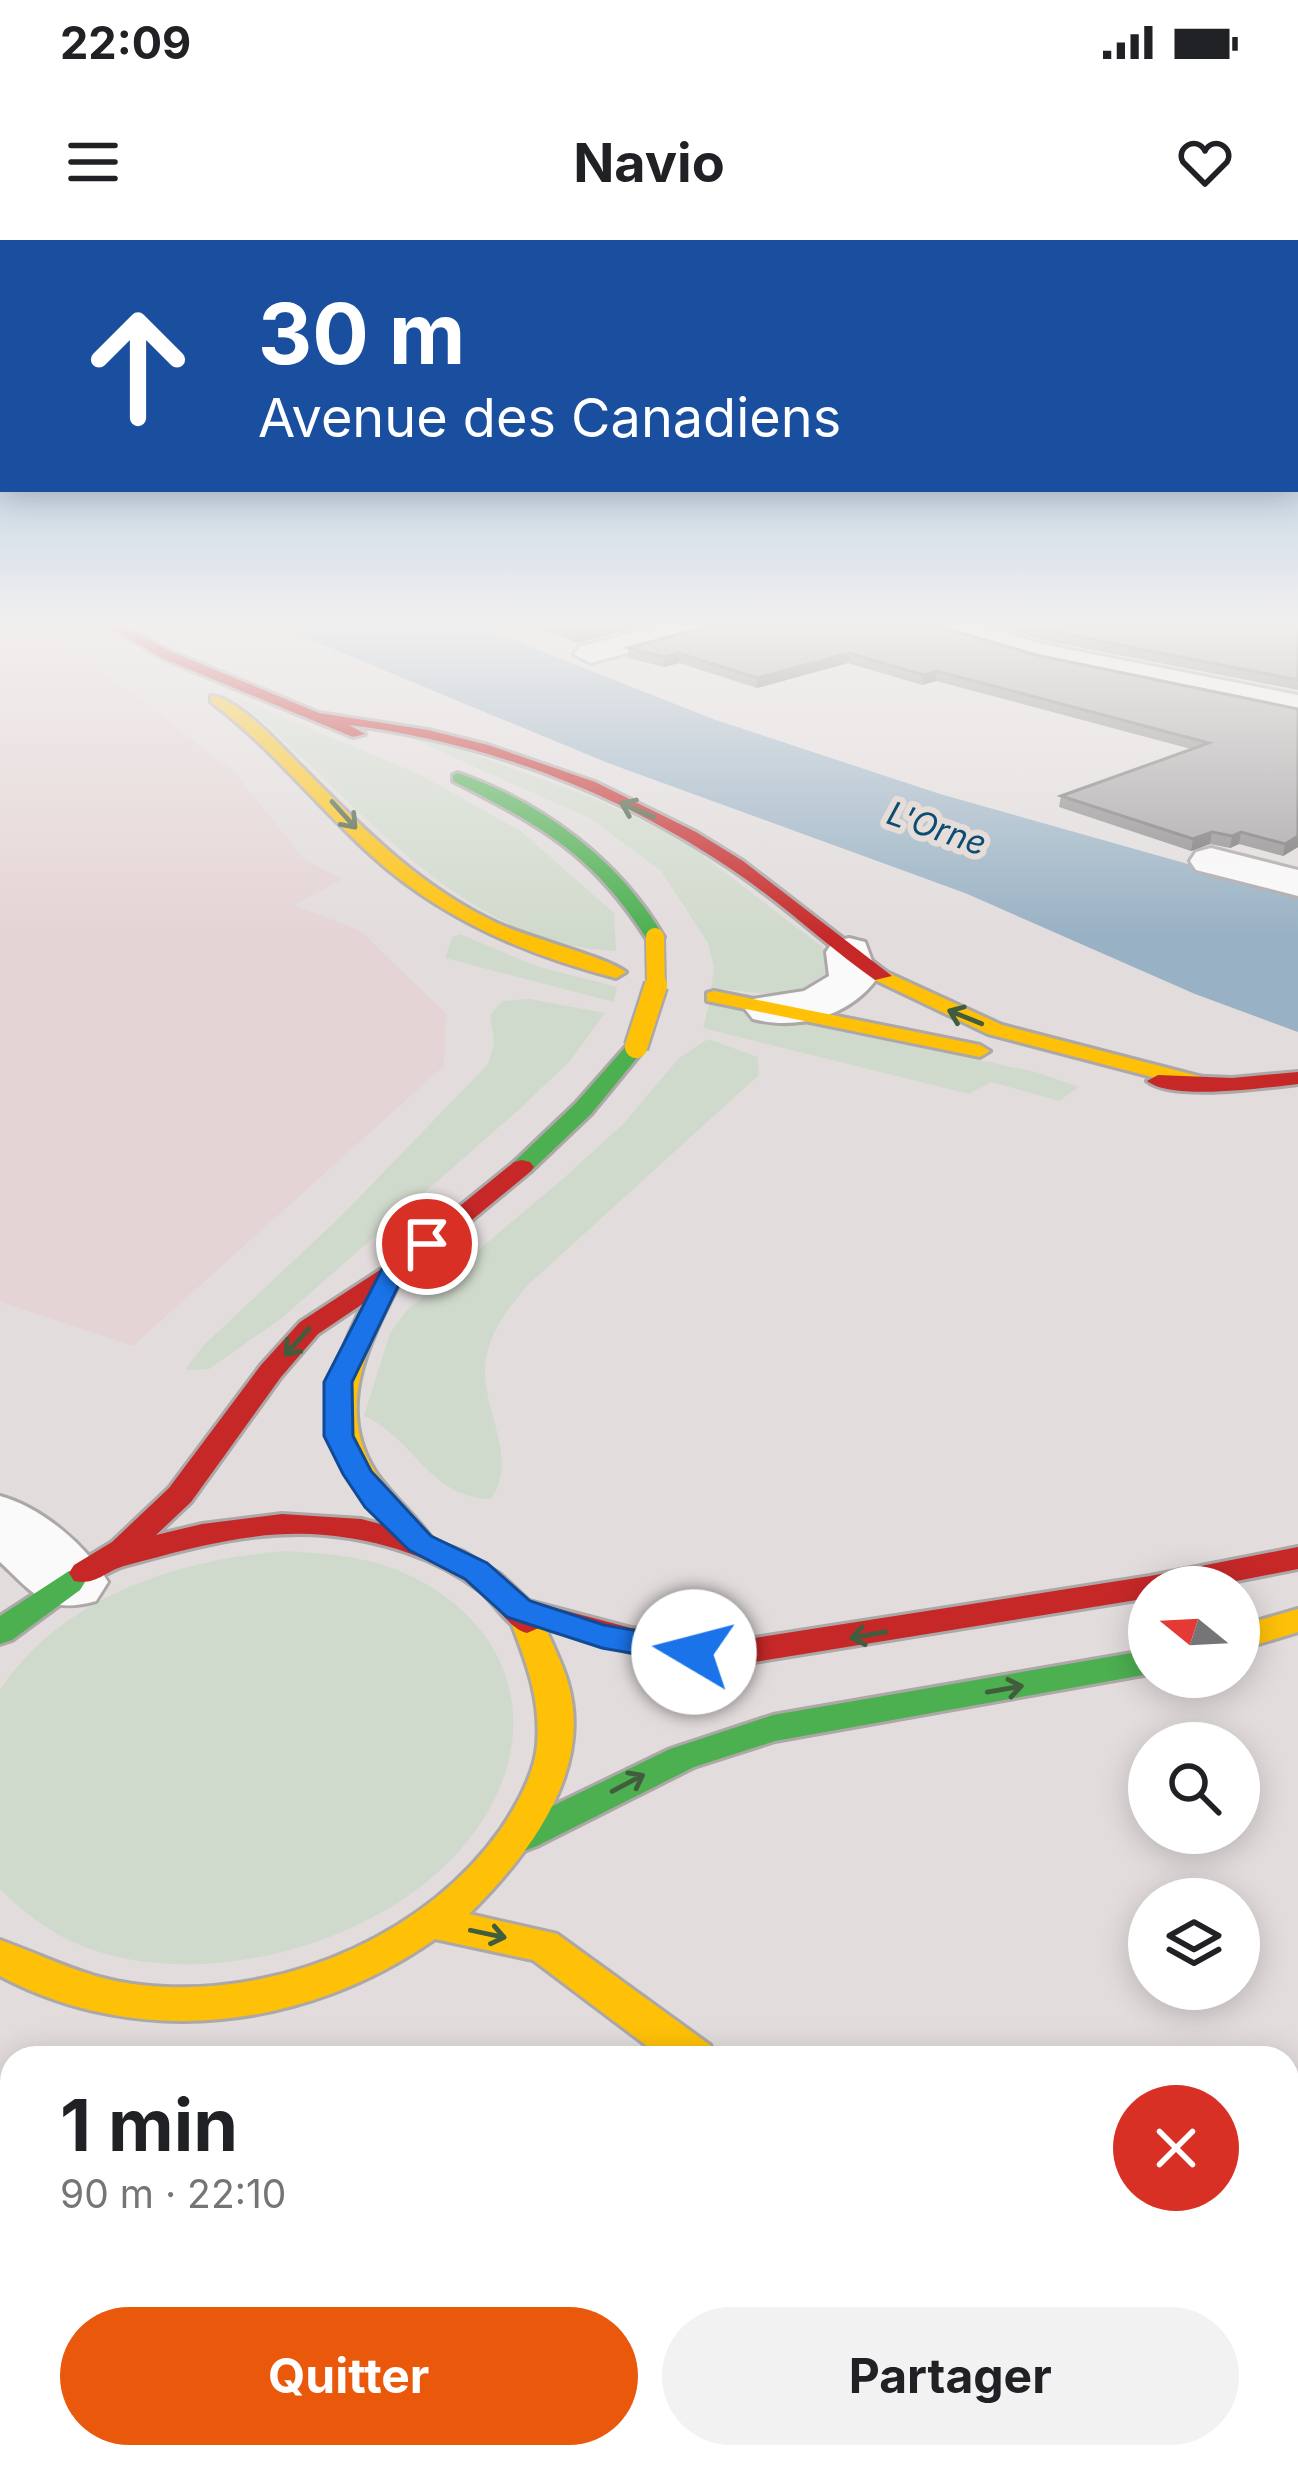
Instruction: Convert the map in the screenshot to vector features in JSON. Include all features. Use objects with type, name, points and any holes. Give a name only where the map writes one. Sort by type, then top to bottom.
[{"type":"street","points":[[262,729],[376,850],[453,914],[554,957],[616,972]]},
{"type":"street","points":[[0,1632],[95,1569],[192,1484],[297,1339],[329,1311],[391,1274],[582,1111],[636,1047],[654,1011],[661,973],[647,916],[623,882],[592,853],[518,807],[346,729]]},
{"type":"street","points":[[418,729],[646,813],[700,839],[849,952],[924,1000],[1016,1037],[1198,1083]]},
{"type":"street","points":[[1210,861],[1298,883]]},
{"type":"street","points":[[770,1009],[814,1005],[838,995],[854,977],[849,952]]},
{"type":"street","points":[[715,997],[1090,1072],[1198,1083],[1298,1078]]},
{"type":"street","points":[[391,1274],[338,1382],[338,1436],[376,1500],[420,1543]]},
{"type":"street","points":[[0,1520],[95,1569],[214,1529],[276,1522],[336,1523],[420,1543],[476,1571],[518,1609],[548,1658],[560,1713],[552,1773],[524,1836],[511,1883],[543,1946]]},
{"type":"street","points":[[1257,1566],[1298,1558]]},
{"type":"street","points":[[518,1609],[634,1644],[694,1652],[748,1651],[1128,1591]]},
{"type":"street","points":[[1260,1632],[1298,1620]]},
{"type":"street","points":[[524,1836],[682,1758],[773,1728],[1128,1666]]},
{"type":"street","points":[[0,1957],[54,1985],[93,1997],[179,2006],[270,1997],[398,1949],[474,1894],[511,1883]]},
{"type":"street","points":[[434,1923],[543,1946],[678,2046]]},
{"type":"shaded area","points":[[0,729],[178,729],[233,771],[305,860],[343,879],[294,905],[361,931],[446,1014],[444,1066],[133,1346],[0,1302]]},
{"type":"green space","points":[[271,729],[311,729],[421,775],[522,832],[614,913],[616,951],[557,942],[504,921],[454,892],[407,856]]},
{"type":"green space","points":[[390,729],[410,731],[593,798],[683,840],[825,949],[836,977],[806,998],[711,988],[714,967],[708,943],[661,871],[591,819]]},
{"type":"green space","points":[[460,934],[536,966],[617,987],[614,1002],[445,958],[452,937]]},
{"type":"green space","points":[[530,999],[605,1013],[570,1061],[522,1107],[282,1318],[209,1369],[185,1370],[203,1346],[342,1215],[488,1064],[494,1043],[490,1015],[502,1001]]},
{"type":"green space","points":[[709,1004],[1036,1072],[1079,1087],[1059,1101],[991,1082],[969,1094],[703,1028]]},
{"type":"green space","points":[[708,1039],[758,1057],[759,1075],[528,1285],[508,1311],[492,1338],[485,1376],[500,1448],[499,1483],[491,1499],[452,1489],[364,1416],[390,1333],[406,1311],[623,1124],[679,1058]]},
{"type":"green space","points":[[285,1551],[384,1565],[428,1585],[463,1611],[489,1642],[506,1677],[513,1715],[510,1756],[496,1797],[470,1838],[435,1875],[391,1907],[287,1951],[231,1962],[176,1964],[122,1958],[53,1931],[0,1889],[0,1690],[56,1630],[126,1588],[204,1563]]},
{"type":"water","name":"L'Orne","points":[[526,729],[743,729],[940,794],[1298,895],[1298,1032],[1195,994],[965,893]]},
{"type":"building","points":[[1156,729],[1298,729],[1298,836],[1285,844],[1241,832],[1232,836],[1212,832],[1193,839],[1061,796],[1209,743]]},
{"type":"traffic: fast","points":[[458,778],[545,824],[596,860],[638,908],[655,937]]},
{"type":"traffic: fast","points":[[522,1167],[583,1109],[636,1047]]},
{"type":"traffic: fast","points":[[0,1632],[69,1582]]},
{"type":"traffic: fast","points":[[524,1836],[682,1758],[773,1728],[1128,1666]]},
{"type":"traffic: slow","points":[[253,729],[378,852],[432,894],[520,940],[616,972]]},
{"type":"traffic: slow","points":[[636,1047],[656,994],[655,937]]},
{"type":"traffic: slow","points":[[882,976],[918,997],[995,1029],[1198,1083]]},
{"type":"traffic: slow","points":[[714,997],[980,1051]]},
{"type":"traffic: slow","points":[[390,1276],[352,1357],[341,1417],[347,1445],[362,1474],[420,1543]]},
{"type":"traffic: slow","points":[[1260,1632],[1298,1620]]},
{"type":"traffic: slow","points":[[0,1957],[32,1974],[98,1996],[167,2005],[272,1995],[333,1976],[393,1947],[450,1908],[498,1861],[535,1808],[554,1749],[553,1687],[527,1622]]},
{"type":"traffic: slow","points":[[433,1923],[543,1946],[679,2046]]},
{"type":"traffic: jam","points":[[346,729],[358,734]]},
{"type":"traffic: jam","points":[[400,729],[536,765],[641,808],[737,865],[882,976]]},
{"type":"traffic: jam","points":[[1158,1081],[1232,1084],[1298,1078]]},
{"type":"traffic: jam","points":[[85,1573],[123,1549],[180,1495],[271,1371],[309,1328],[395,1271],[522,1167]]},
{"type":"traffic: jam","points":[[122,1556],[242,1527],[322,1524],[361,1529],[401,1539],[466,1566],[500,1591],[527,1622]]},
{"type":"traffic: jam","points":[[1257,1566],[1298,1558]]},
{"type":"traffic: jam","points":[[518,1609],[631,1640],[748,1651],[1128,1590]]},
{"type":"route","points":[[427,1244],[391,1274],[338,1382],[338,1436],[358,1474],[376,1500],[420,1543],[476,1571],[518,1609],[634,1644],[694,1652]]}]
